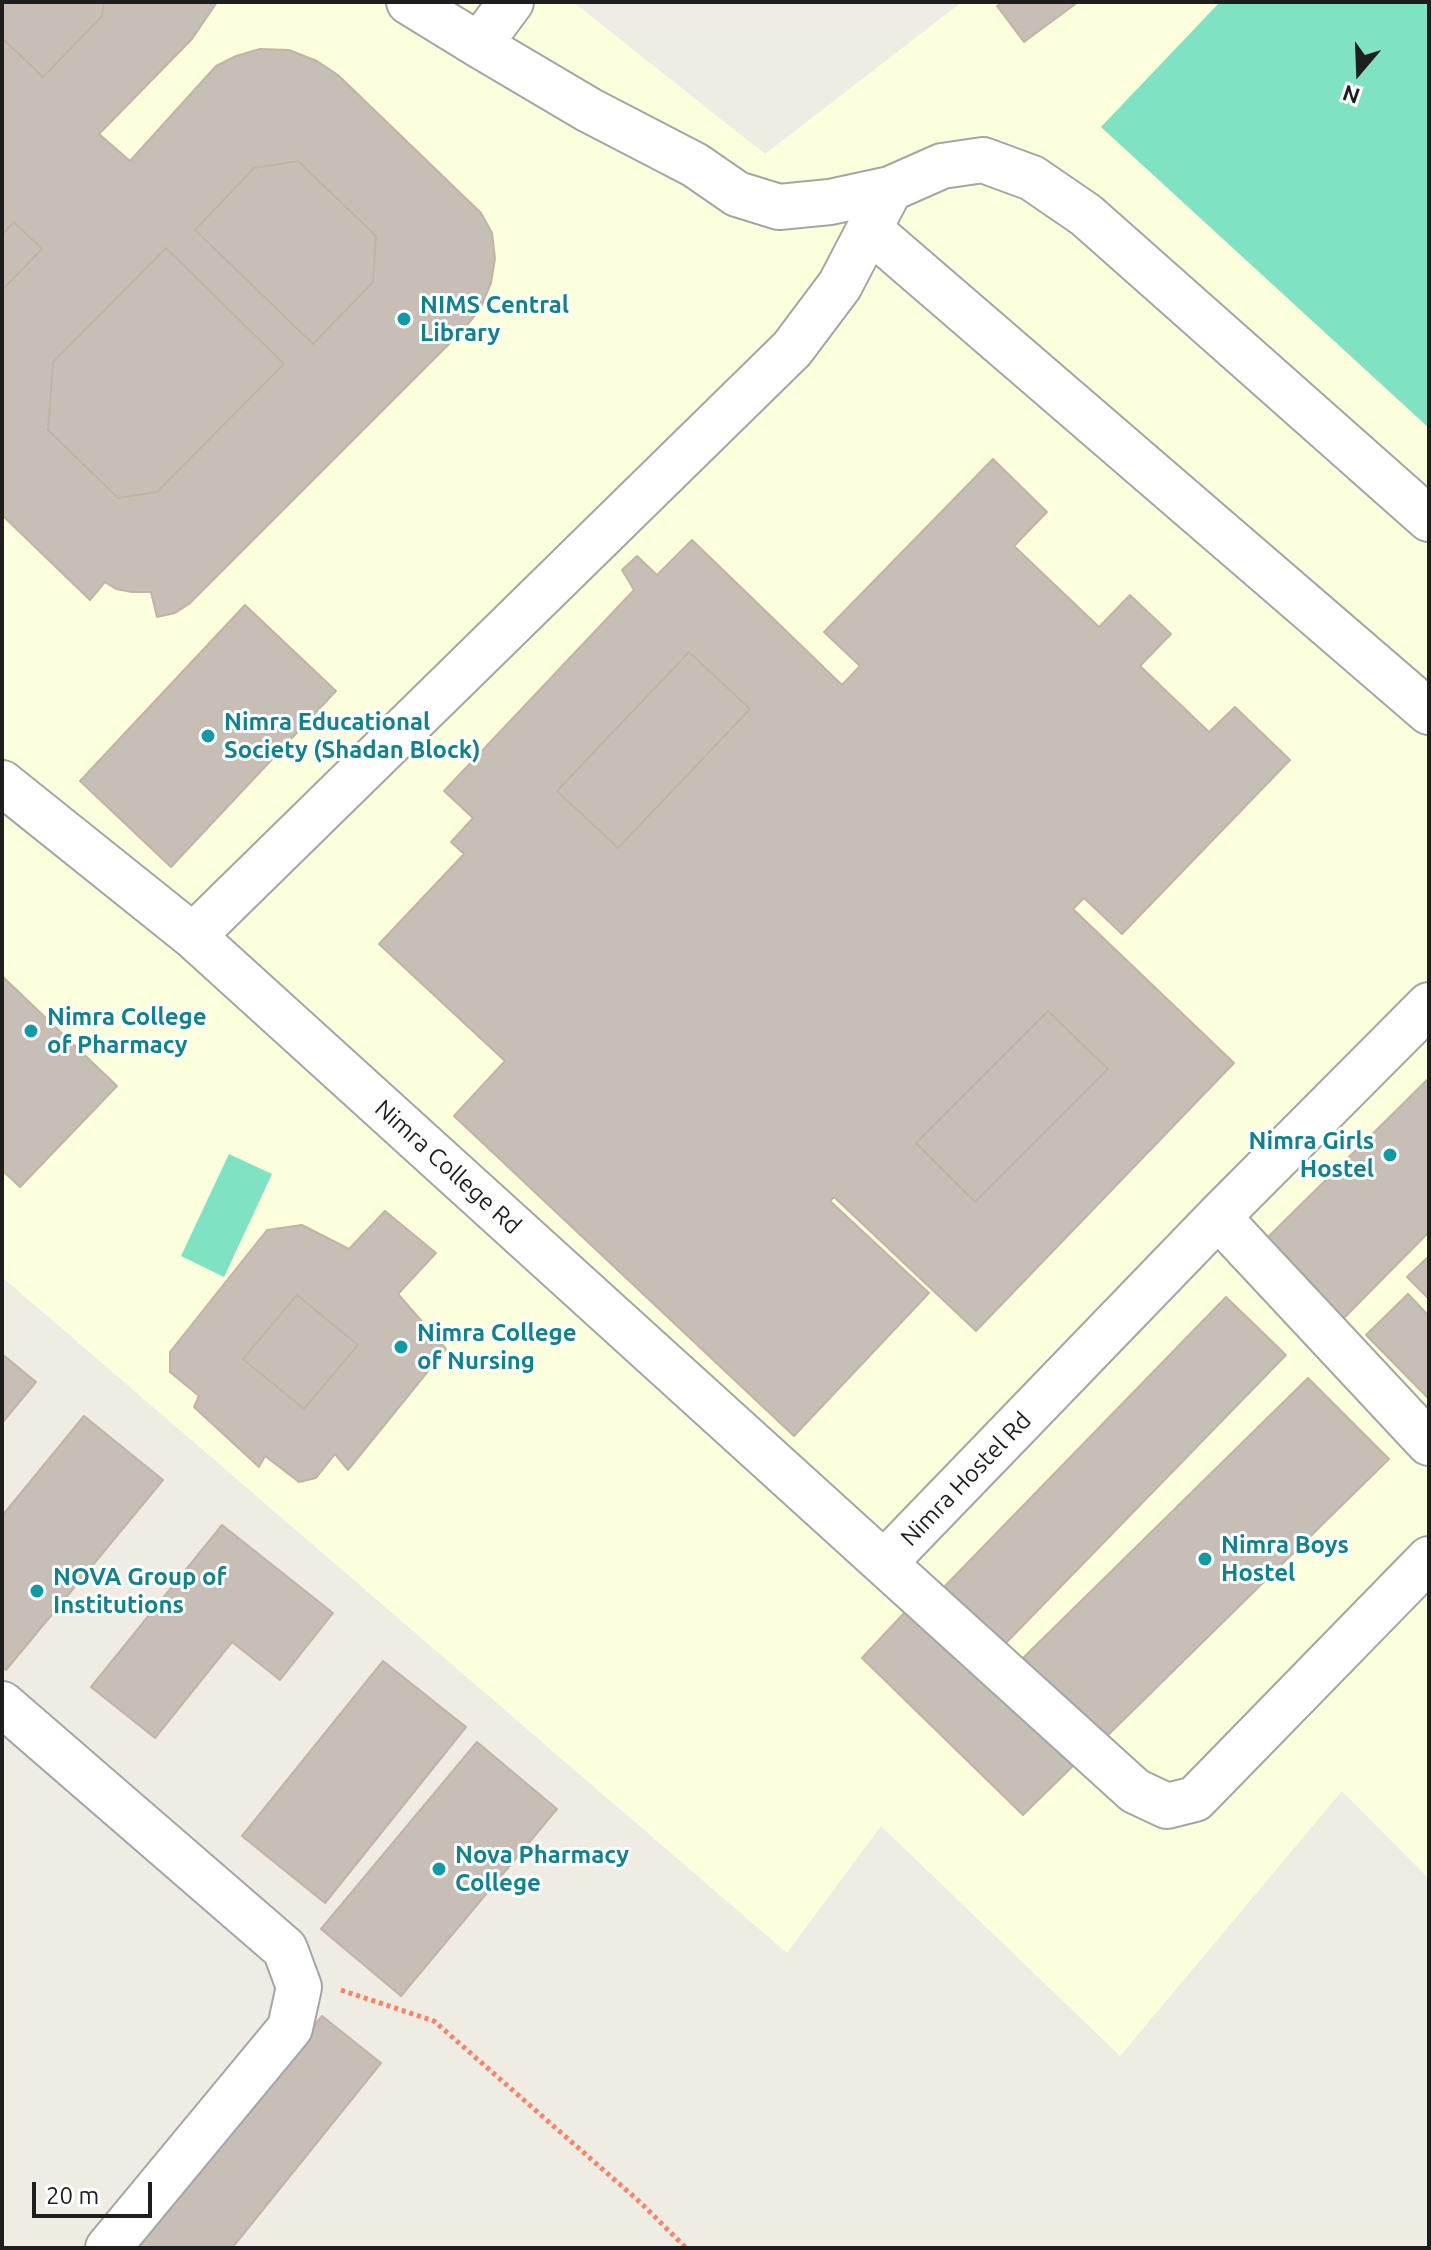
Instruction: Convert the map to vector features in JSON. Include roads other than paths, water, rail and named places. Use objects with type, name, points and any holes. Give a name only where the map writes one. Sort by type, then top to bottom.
[{"type":"street","points":[[409,2],[589,110],[695,165],[737,194],[779,207],[830,202],[890,189],[942,166],[983,160],[1032,178],[1086,215],[1429,519]]},
{"type":"street","points":[[479,45],[511,2]]},
{"type":"street","points":[[193,936],[792,349],[840,285],[890,189]]},
{"type":"street","points":[[870,230],[1429,712]]},
{"type":"street","name":"Nimra College Rd","points":[[2,783],[193,936],[885,1562]]},
{"type":"street","name":"Nimra Hostel Rd","points":[[1429,1005],[1218,1217],[885,1562],[1135,1791],[1167,1806],[1195,1799],[1429,1559]]},
{"type":"street","points":[[1218,1217],[1429,1443]]},
{"type":"street","points":[[2,1704],[285,1949],[299,1987],[290,2028],[108,2248]]},
{"type":"place","name":"NIMS Central Library","points":[[404,319]]},
{"type":"place","name":"Nimra Educational Society (Shadan Block)","points":[[208,736]]},
{"type":"place","name":"Nimra College of Pharmacy","points":[[31,1031]]},
{"type":"place","name":"Nimra Girls Hostel","points":[[1390,1155]]},
{"type":"place","name":"Nimra College of Nursing","points":[[401,1347]]},
{"type":"place","name":"Nimra Boys Hostel","points":[[1205,1559]]},
{"type":"place","name":"NOVA Group of Institutions","points":[[37,1591]]},
{"type":"place","name":"Nova Pharmacy College","points":[[439,1869]]}]
